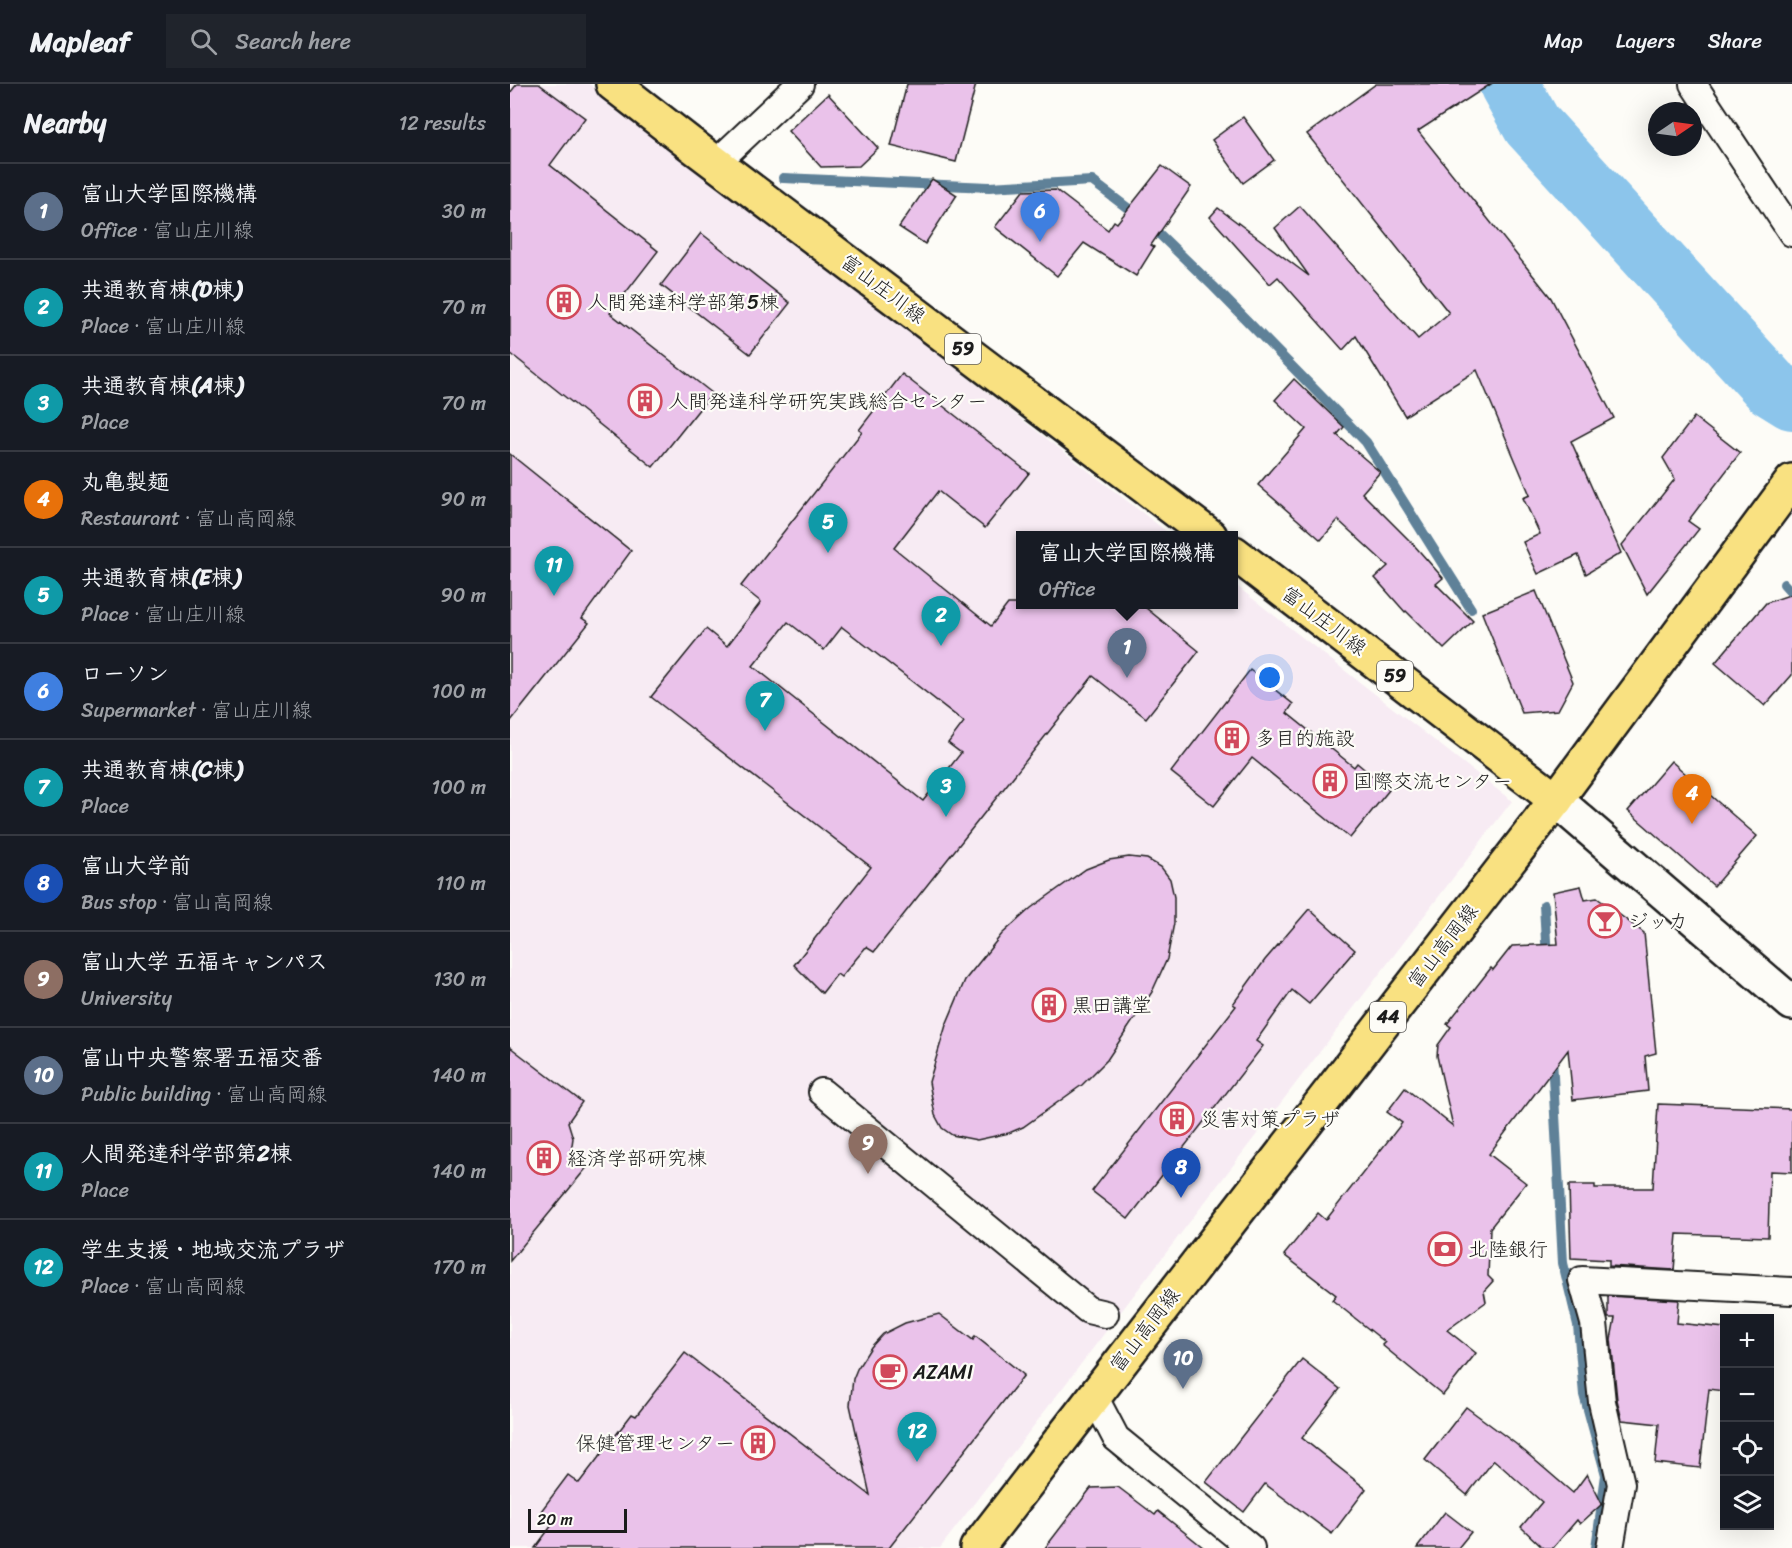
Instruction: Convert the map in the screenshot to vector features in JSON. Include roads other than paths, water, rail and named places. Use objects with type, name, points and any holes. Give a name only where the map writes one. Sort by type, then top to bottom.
[{"type":"main road","name":"富山庄川線","points":[[613,84],[1203,531]]},
{"type":"main road","name":"富山高岡線","points":[[977,1548],[1556,800],[1792,482]]},
{"type":"main road","name":"富山庄川線","points":[[1238,557],[1556,800]]},
{"type":"street","points":[[716,163],[800,84]]},
{"type":"street","points":[[1694,84],[1791,239]]},
{"type":"street","points":[[1556,800],[1792,1003]]},
{"type":"street","points":[[822,1092],[1088,1310],[1105,1314]]},
{"type":"street","points":[[1610,1548],[1621,1484],[1602,1402],[1594,1323],[1582,1280],[1792,1291]]},
{"type":"street","points":[[1094,1396],[1116,1438],[1251,1548]]},
{"type":"waterway","points":[[1509,84],[1532,125],[1771,387],[1792,400]]},
{"type":"waterway","points":[[783,178],[989,187],[1092,181],[1150,225],[1366,442],[1471,609]]},
{"type":"waterway","points":[[1784,584],[1792,593]]},
{"type":"waterway","points":[[1544,905],[1547,959]]},
{"type":"waterway","points":[[1552,1058],[1563,1263],[1578,1325],[1584,1395],[1606,1475],[1596,1548]]},
{"type":"place","name":"ローソン","points":[[1040,242]]},
{"type":"place","name":"人間発達科学部第5棟","points":[[564,302]]},
{"type":"place","name":"人間発達科学研究実践総合センター","points":[[645,401]]},
{"type":"place","name":"共通教育棟(E棟)","points":[[828,553]]},
{"type":"place","name":"人間発達科学部第2棟","points":[[554,596]]},
{"type":"place","name":"共通教育棟(D棟)","points":[[941,646]]},
{"type":"place","name":"富山大学国際機構","points":[[1127,678]]},
{"type":"place","name":"共通教育棟(C棟)","points":[[765,731]]},
{"type":"place","name":"多目的施設","points":[[1232,738]]},
{"type":"place","name":"国際交流センター","points":[[1330,781]]},
{"type":"place","name":"共通教育棟(A棟)","points":[[946,817]]},
{"type":"place","name":"丸亀製麺","points":[[1692,824]]},
{"type":"place","name":"ジッカ","points":[[1605,921]]},
{"type":"place","name":"黒田講堂","points":[[1049,1005]]},
{"type":"place","name":"災害対策プラザ","points":[[1177,1119]]},
{"type":"place","name":"経済学部研究棟","points":[[544,1158]]},
{"type":"place","name":"富山大学 五福キャンパス","points":[[868,1174]]},
{"type":"place","name":"富山大学前","points":[[1181,1198]]},
{"type":"place","name":"北陸銀行","points":[[1445,1249]]},
{"type":"place","name":"AZAMI","points":[[890,1372]]},
{"type":"place","name":"富山中央警察署五福交番","points":[[1183,1389]]},
{"type":"place","name":"保健管理センター","points":[[758,1443]]},
{"type":"place","name":"学生支援・地域交流プラザ","points":[[917,1462]]}]
